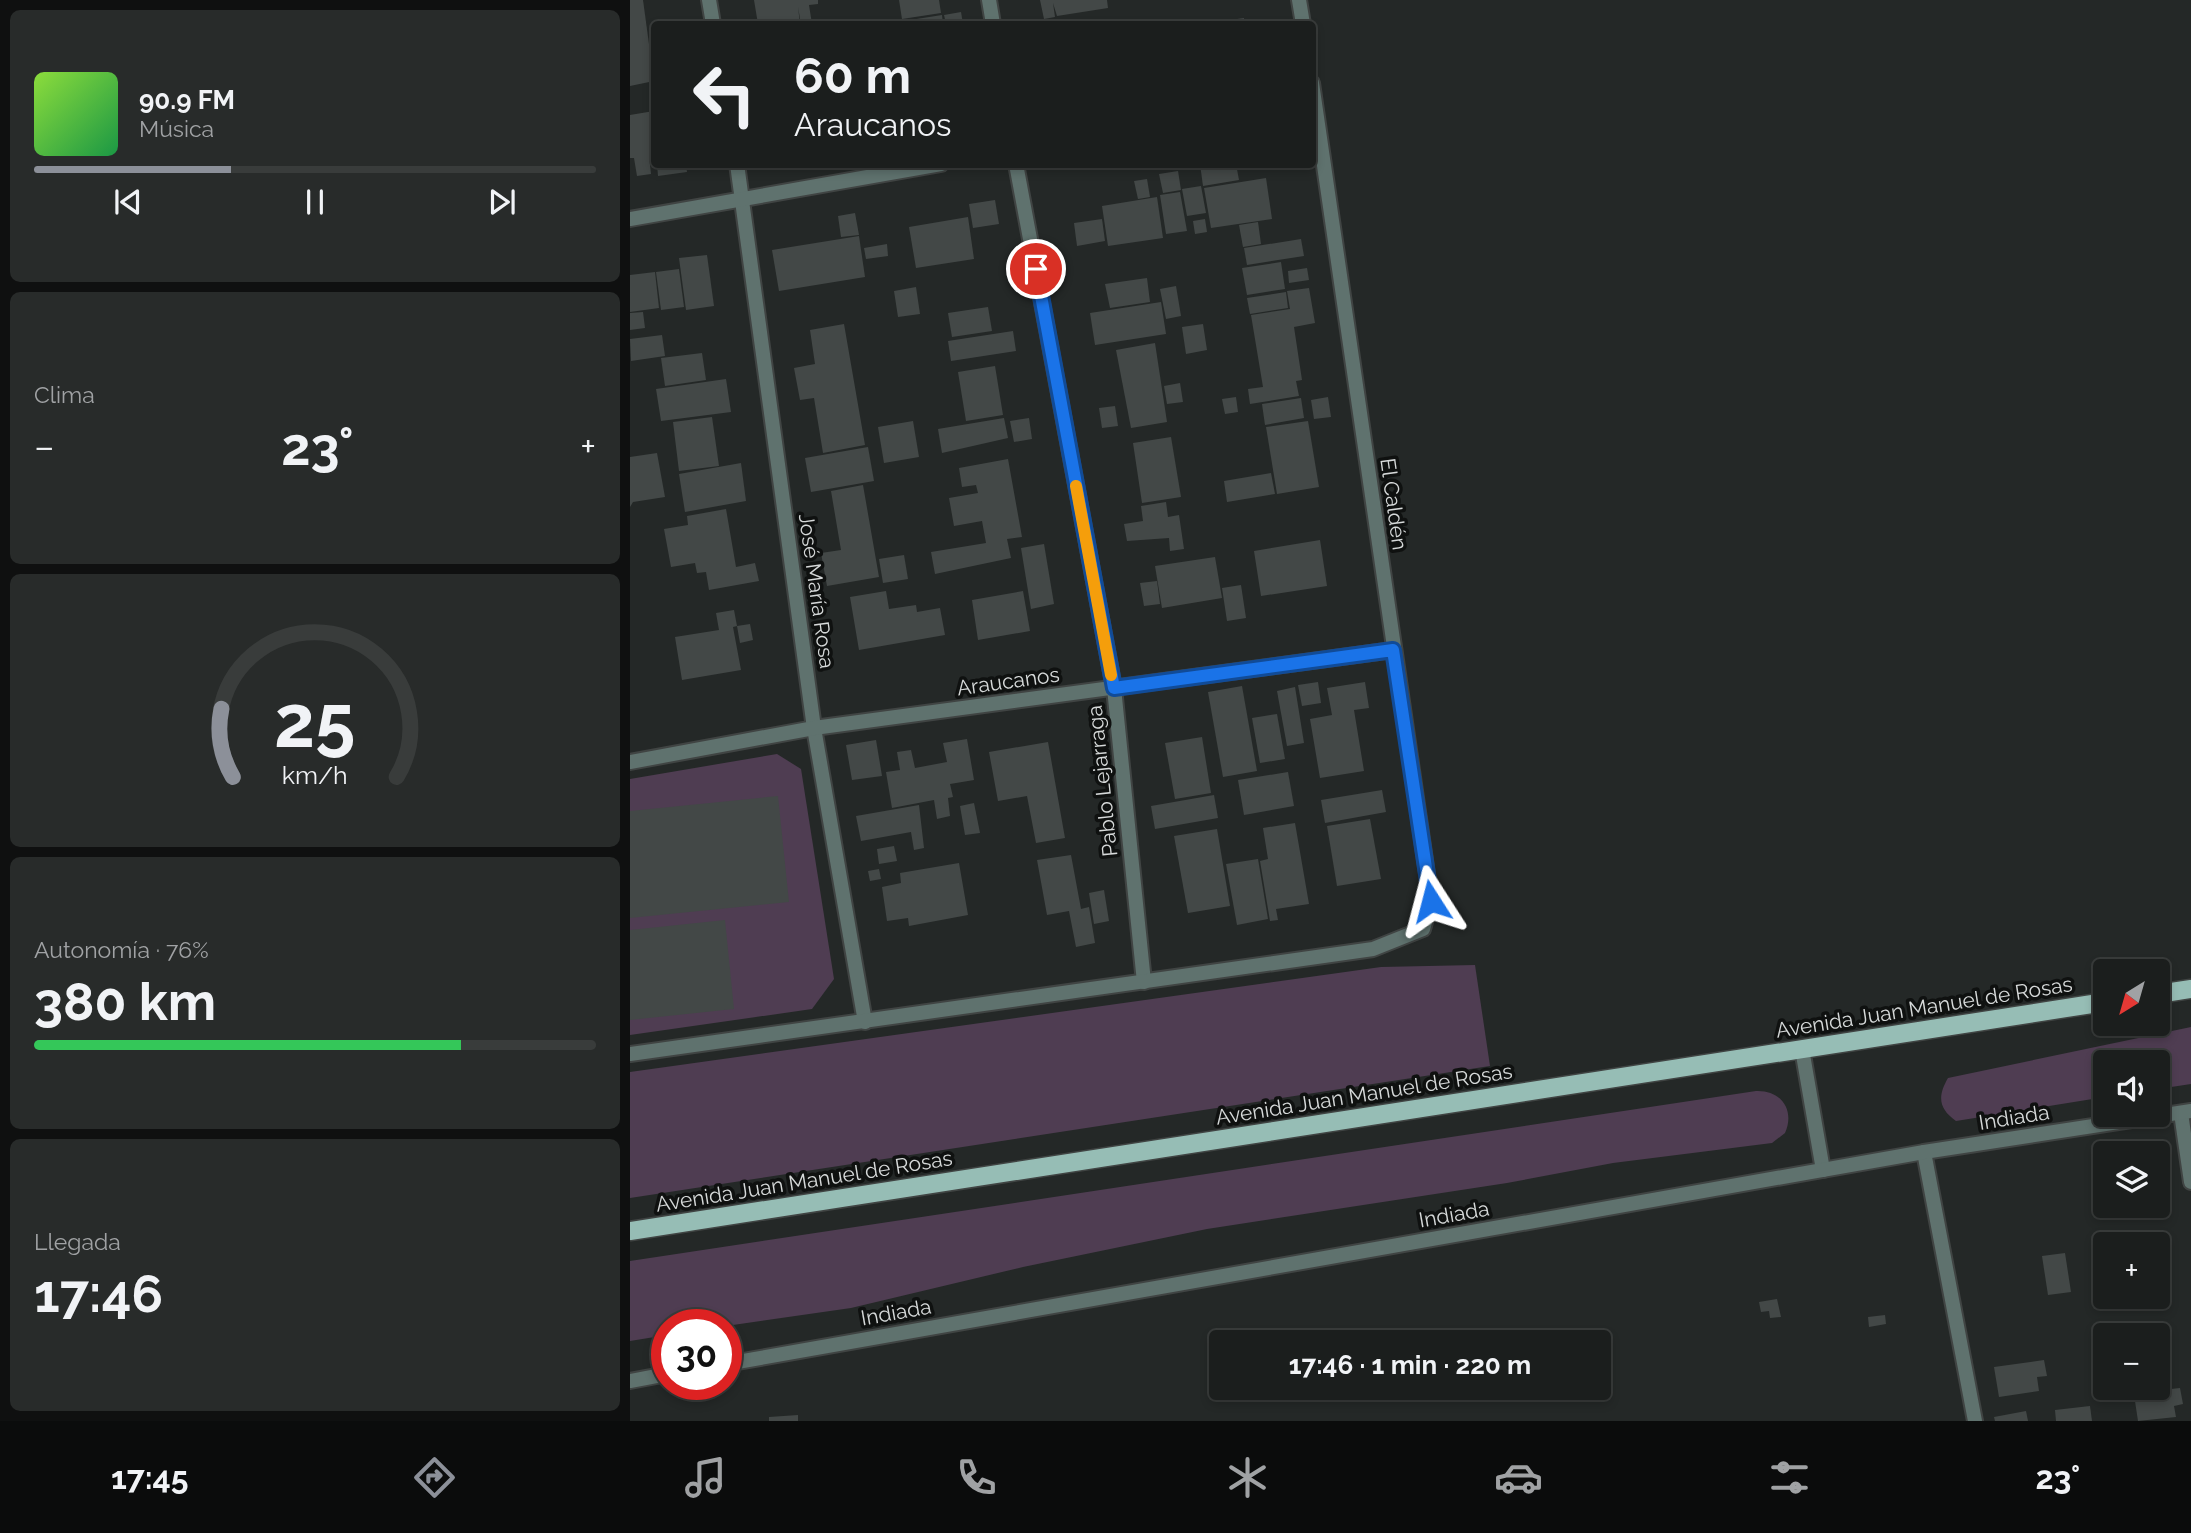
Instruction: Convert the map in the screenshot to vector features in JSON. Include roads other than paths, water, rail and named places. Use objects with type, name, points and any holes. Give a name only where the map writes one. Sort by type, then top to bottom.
[{"type":"main road","points":[[2170,992],[2191,989]]},
{"type":"main road","name":"Avenida Juan Manuel de Rosas","points":[[630,1231],[2093,1004]]},
{"type":"street","points":[[709,0],[712,21]]},
{"type":"street","points":[[989,0],[992,21]]},
{"type":"street","points":[[1299,0],[1302,21]]},
{"type":"street","name":"El Caldén","points":[[1144,982],[1373,949],[1423,929],[1431,901],[1316,113]]},
{"type":"street","name":"José María Rosa","points":[[738,168],[814,729],[865,1022]]},
{"type":"street","points":[[630,219],[919,168]]},
{"type":"street","name":"Pablo Lejarraga","points":[[1017,168],[1114,688],[1144,982]]},
{"type":"street","name":"Araucanos","points":[[630,762],[814,729],[1393,650]]},
{"type":"street","points":[[630,1054],[1144,982]]},
{"type":"street","points":[[1802,1049],[1823,1170]]},
{"type":"street","points":[[2186,1112],[2191,1182]]},
{"type":"street","name":"Indiada","points":[[742,1361],[1924,1152],[2186,1112]]},
{"type":"street","points":[[1924,1152],[1975,1421]]},
{"type":"street","points":[[630,1381],[651,1377]]}]
